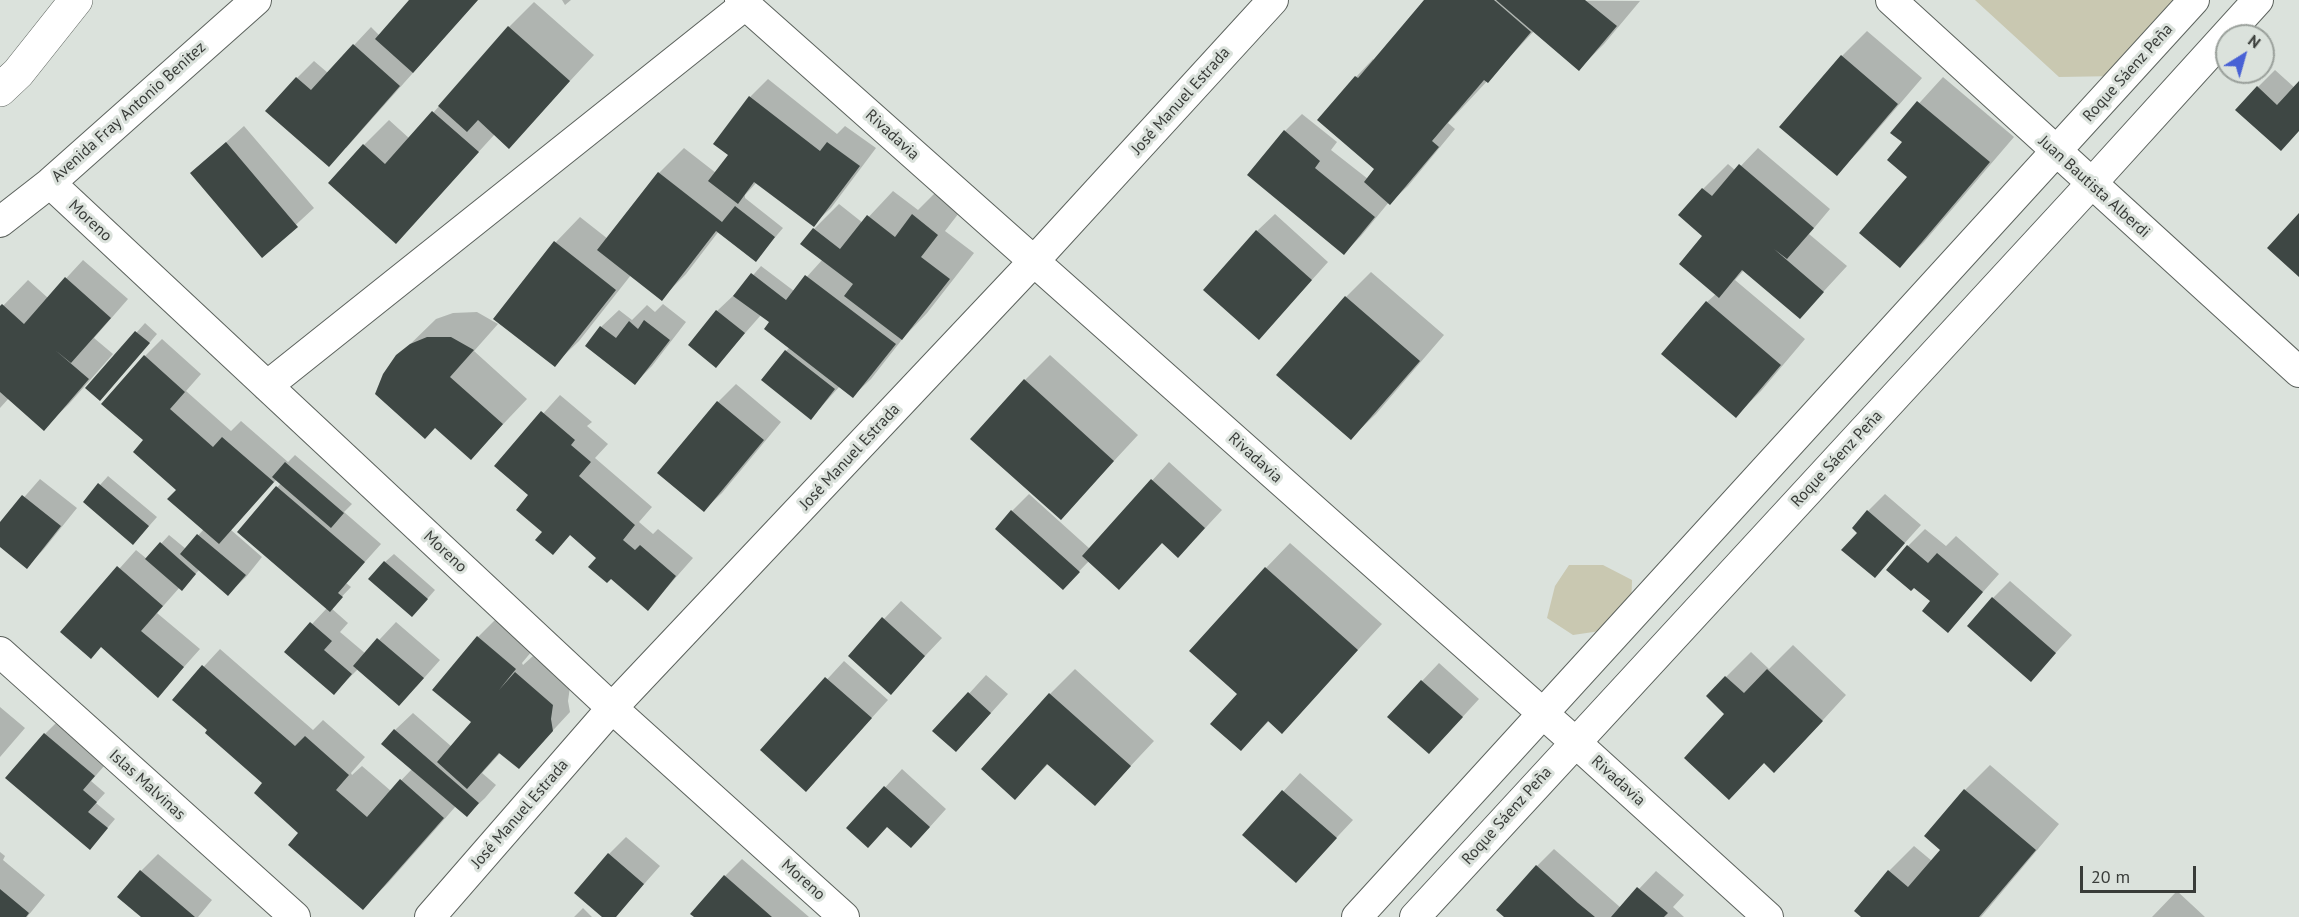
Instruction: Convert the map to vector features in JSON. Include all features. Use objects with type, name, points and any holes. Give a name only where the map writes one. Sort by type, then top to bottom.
[{"type":"main road","points":[[0,90],[18,73],[76,0]]},
{"type":"street","name":"Avenida Fray Antonio Benitez","points":[[0,222],[50,183],[256,0]]},
{"type":"street","name":"José Manuel Estrada","points":[[430,917],[612,708],[1034,261],[1273,0]]},
{"type":"street","name":"Juan Bautista Alberdi","points":[[1891,0],[2299,372]]},
{"type":"street","name":"Roque Sáenz Peña","points":[[1357,917],[2194,0]]},
{"type":"street","name":"Roque Sáenz Peña","points":[[1415,917],[2258,0]]},
{"type":"street","name":"Rivadavia","points":[[743,2],[1543,713],[1768,917]]},
{"type":"street","points":[[267,386],[743,2]]},
{"type":"street","name":"Moreno","points":[[50,183],[612,708],[844,917]]},
{"type":"street","name":"Islas Malvinas","points":[[0,652],[295,917]]},
{"type":"green space","points":[[1975,0],[2185,0],[2118,76],[2059,77]]},
{"type":"green space","points":[[1569,565],[1603,565],[1632,580],[1631,610],[1607,630],[1573,635],[1547,618],[1555,586]]},
{"type":"building","points":[[409,0],[478,0],[413,73],[375,39]]},
{"type":"building","points":[[1424,0],[1494,0],[1531,32],[1488,83],[1484,80],[1432,141],[1439,147],[1390,205],[1364,182],[1374,169],[1317,120],[1355,76],[1358,78]]},
{"type":"building","points":[[1496,0],[1585,0],[1617,26],[1579,71]]},
{"type":"building","points":[[508,26],[570,81],[509,149],[478,120],[467,132],[438,106]]},
{"type":"building","points":[[353,44],[400,86],[329,167],[265,111],[296,77],[311,90]]},
{"type":"building","points":[[1841,55],[1898,104],[1837,176],[1779,127]]},
{"type":"building","points":[[2299,81],[2299,131],[2281,151],[2235,110],[2257,86],[2277,105]]},
{"type":"building","points":[[749,96],[820,151],[827,142],[860,166],[814,227],[754,182],[738,204],[708,181],[728,155],[713,144]]},
{"type":"building","points":[[1917,101],[1990,162],[1900,268],[1859,233],[1907,177],[1887,160],[1902,142],[1890,133]]},
{"type":"building","points":[[432,111],[479,152],[396,244],[328,183],[363,144],[385,164]]},
{"type":"building","points":[[1284,130],[1320,161],[1315,168],[1375,217],[1344,255],[1247,175]]},
{"type":"building","points":[[226,142],[298,227],[262,258],[190,173]]},
{"type":"building","points":[[1739,164],[1814,228],[1787,259],[1774,249],[1824,292],[1800,319],[1742,270],[1719,298],[1679,264],[1702,236],[1678,215],[1702,188],[1712,196]]},
{"type":"building","points":[[658,172],[722,222],[735,206],[775,237],[756,262],[716,231],[662,301],[597,250]]},
{"type":"building","points":[[2299,213],[2299,277],[2267,248]]},
{"type":"building","points":[[912,214],[938,235],[921,257],[950,279],[902,340],[844,296],[853,284],[800,244],[813,228],[840,249],[867,215],[895,237]]},
{"type":"building","points":[[1256,230],[1312,280],[1259,340],[1203,290]]},
{"type":"building","points":[[554,241],[616,290],[555,367],[493,319]]},
{"type":"building","points":[[751,273],[786,300],[805,275],[896,344],[853,398],[764,329],[769,322],[733,296]]},
{"type":"building","points":[[65,277],[111,318],[71,363],[55,350],[89,379],[44,431],[0,392],[0,306],[2,304],[24,324]]},
{"type":"building","points":[[1345,296],[1420,361],[1351,440],[1276,375]]},
{"type":"building","points":[[1706,301],[1781,365],[1736,418],[1661,354]]},
{"type":"building","points":[[716,310],[745,333],[716,368],[688,345]]},
{"type":"building","points":[[644,320],[670,340],[635,385],[585,346],[600,326],[616,338],[629,321],[638,329]]},
{"type":"building","points":[[135,331],[150,343],[100,401],[85,388]]},
{"type":"building","points":[[427,337],[451,337],[474,350],[450,377],[503,424],[471,460],[435,428],[425,439],[375,394],[383,374],[396,355],[410,344]]},
{"type":"building","points":[[785,350],[835,389],[811,420],[761,380]]},
{"type":"building","points":[[144,355],[185,392],[170,409],[213,447],[222,437],[274,482],[219,544],[167,499],[176,490],[133,452],[143,440],[101,404]]},
{"type":"building","points":[[1024,379],[1114,461],[1061,520],[970,439]]},
{"type":"building","points":[[717,401],[764,440],[704,512],[657,473]]},
{"type":"building","points":[[541,411],[575,440],[571,445],[591,462],[579,476],[635,525],[623,540],[635,550],[640,545],[676,576],[648,611],[611,579],[607,583],[588,567],[596,558],[570,535],[553,555],[535,540],[542,532],[516,510],[528,495],[494,466]]},
{"type":"building","points":[[285,462],[344,513],[331,528],[272,477]]},
{"type":"building","points":[[1151,479],[1205,528],[1178,558],[1162,543],[1119,590],[1082,556]]},
{"type":"building","points":[[98,483],[149,526],[133,545],[83,502]]},
{"type":"building","points":[[276,486],[365,562],[338,593],[343,597],[330,612],[237,532]]},
{"type":"building","points":[[22,495],[61,526],[27,569],[0,547],[0,522]]},
{"type":"building","points":[[1011,510],[1080,572],[1063,590],[995,529]]},
{"type":"building","points":[[1867,510],[1905,543],[1875,578],[1841,550],[1857,533],[1852,528]]},
{"type":"building","points":[[197,534],[246,575],[228,596],[180,554]]},
{"type":"building","points":[[160,542],[196,574],[182,591],[145,559]]},
{"type":"building","points":[[1907,545],[1928,563],[1937,553],[1983,592],[1948,633],[1922,611],[1930,601],[1914,588],[1911,591],[1886,570]]},
{"type":"building","points":[[384,561],[428,599],[412,617],[368,579]]},
{"type":"building","points":[[117,566],[163,606],[141,631],[184,667],[158,698],[101,647],[91,659],[60,632]]},
{"type":"building","points":[[1265,567],[1358,650],[1282,734],[1268,721],[1241,751],[1210,724],[1237,694],[1189,651]]},
{"type":"building","points":[[1992,597],[2056,653],[2031,682],[1967,626]]},
{"type":"building","points":[[882,617],[925,656],[891,695],[848,656]]},
{"type":"building","points":[[310,622],[332,641],[324,650],[352,674],[334,695],[284,652]]},
{"type":"building","points":[[477,636],[516,669],[499,690],[515,672],[553,705],[551,719],[553,731],[519,769],[499,753],[467,789],[437,762],[471,722],[432,690]]},
{"type":"building","points":[[377,638],[424,678],[399,706],[353,666]]},
{"type":"building","points":[[202,665],[295,746],[305,736],[349,775],[336,790],[367,817],[400,779],[444,818],[363,910],[288,845],[298,833],[254,793],[262,783],[205,733],[207,730],[172,700]]},
{"type":"building","points":[[1767,669],[1823,721],[1774,773],[1764,763],[1729,800],[1684,758],[1724,714],[1706,696],[1725,676],[1744,693]]},
{"type":"building","points":[[825,677],[872,718],[806,792],[760,750]]},
{"type":"building","points":[[1421,680],[1463,717],[1429,754],[1387,717]]},
{"type":"building","points":[[968,692],[991,713],[956,752],[932,731]]},
{"type":"building","points":[[1049,693],[1131,766],[1095,806],[1047,764],[1015,800],[981,769]]},
{"type":"building","points":[[394,729],[479,803],[467,817],[381,744]]},
{"type":"building","points":[[44,733],[95,776],[83,790],[97,802],[88,812],[108,828],[90,850],[5,778]]},
{"type":"building","points":[[884,786],[930,827],[911,848],[887,827],[868,848],[846,828]]},
{"type":"building","points":[[1964,789],[2036,850],[1979,917],[1861,917],[1854,911],[1888,870],[1908,887],[1940,850],[1924,836]]},
{"type":"building","points":[[1282,790],[1337,838],[1296,883],[1242,835]]},
{"type":"building","points":[[608,853],[644,884],[616,917],[602,917],[574,893]]},
{"type":"building","points":[[1536,865],[1595,917],[1504,917],[1496,910]]},
{"type":"building","points":[[140,870],[195,917],[141,917],[117,897]]},
{"type":"building","points":[[724,875],[772,917],[694,917],[690,914]]},
{"type":"building","points":[[1637,887],[1668,913],[1664,917],[1611,917]]},
{"type":"building","points":[[0,889],[29,913],[26,917],[0,917]]}]
